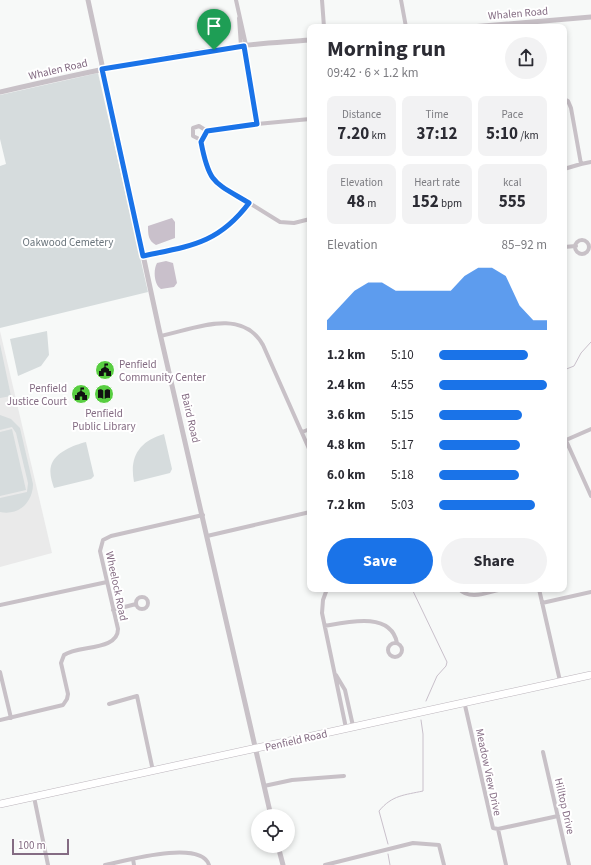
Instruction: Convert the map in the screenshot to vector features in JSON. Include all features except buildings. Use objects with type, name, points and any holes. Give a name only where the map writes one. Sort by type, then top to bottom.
[{"type":"main road","name":"Penfield Road","points":[[0,804],[255,749],[464,701],[591,675]]},
{"type":"street","name":"Baird Road","points":[[88,0],[143,256],[269,809]]},
{"type":"street","points":[[236,0],[239,18],[238,24],[244,46],[257,124]]},
{"type":"street","points":[[322,0],[324,24]]},
{"type":"street","points":[[401,0],[405,24]]},
{"type":"street","name":"Whalen Road","points":[[507,24],[591,17]]},
{"type":"street","name":"Whalen Road","points":[[0,92],[102,69],[244,46],[307,40]]},
{"type":"street","points":[[567,100],[572,108],[581,164]]},
{"type":"street","points":[[201,140],[193,136],[193,128],[199,126],[207,131],[307,119]]},
{"type":"street","points":[[207,131],[201,140],[206,168],[211,178],[280,222],[294,223],[307,220]]},
{"type":"street","points":[[567,168],[591,162]]},
{"type":"street","points":[[143,256],[187,247],[207,240],[232,222],[249,203]]},
{"type":"street","points":[[567,247],[576,246]]},
{"type":"street","points":[[161,336],[221,323],[234,323],[251,330],[263,345],[307,444]]},
{"type":"street","points":[[567,437],[591,429]]},
{"type":"street","points":[[302,432],[307,430]]},
{"type":"street","points":[[567,442],[591,496]]},
{"type":"street","points":[[207,536],[307,513]]},
{"type":"street","name":"Wheelock Road","points":[[0,720],[58,707],[65,703],[68,694],[61,663],[63,658],[69,652],[110,643],[114,640],[118,632],[100,551],[103,540],[111,536],[203,516]]},
{"type":"street","points":[[0,605],[107,582]]},
{"type":"street","points":[[326,592],[322,607],[325,626],[334,671],[349,727]]},
{"type":"street","points":[[462,592],[472,595],[487,592]]},
{"type":"street","points":[[539,592],[560,682]]},
{"type":"street","points":[[542,603],[591,592]]},
{"type":"street","points":[[113,610],[136,604]]},
{"type":"street","points":[[325,626],[350,622],[376,622],[384,625],[393,632],[397,643]]},
{"type":"street","points":[[334,671],[345,690],[349,727]]},
{"type":"street","points":[[0,672],[11,718]]},
{"type":"street","points":[[110,704],[137,696],[153,771]]},
{"type":"street","name":"Meadow View Drive","points":[[464,701],[491,825],[494,829],[498,829],[506,865]]},
{"type":"street","name":"Hilltop Drive","points":[[544,752],[569,865]]},
{"type":"street","points":[[264,786],[292,780],[344,776]]},
{"type":"street","points":[[34,797],[48,865]]},
{"type":"street","points":[[498,829],[558,816]]},
{"type":"street","points":[[325,865],[413,843],[440,846],[444,865]]},
{"type":"street","points":[[105,865],[170,852],[201,856],[206,860],[208,865]]},
{"type":"street","points":[[280,853],[283,865]]},
{"type":"street","points":[[133,859],[134,865]]},
{"type":"shaded area","points":[[172,218],[175,222],[175,238],[156,245],[153,243],[149,237],[148,226]]},
{"type":"shaded area","points":[[166,261],[173,263],[177,283],[174,287],[161,289],[156,281],[155,269],[157,263]]},
{"type":"shaded area","points":[[0,331],[52,553],[0,567]]},
{"type":"green space","name":"Oakwood Cemetery","points":[[98,73],[148,292],[0,328],[0,166],[6,164],[0,139],[0,95]]},
{"type":"green space","points":[[47,331],[49,355],[41,366],[18,376],[10,339]]},
{"type":"green space","points":[[0,344],[11,396],[0,398]]},
{"type":"green space","points":[[0,415],[11,419],[20,428],[33,484],[31,497],[28,502],[19,510],[7,513],[0,512],[0,498],[27,492],[28,483],[16,433],[12,427],[0,430]]},
{"type":"green space","points":[[12,429],[26,490],[0,496],[0,432]]},
{"type":"green space","points":[[164,434],[172,469],[170,473],[134,482],[133,465],[138,451],[148,441]]},
{"type":"green space","points":[[86,442],[94,476],[91,479],[54,488],[50,472],[53,461],[66,450]]},
{"type":"waterway","points":[[567,369],[574,366],[581,353],[591,342]]},
{"type":"waterway","points":[[413,592],[447,662],[446,666],[437,676],[426,701]]},
{"type":"waterway","points":[[388,844],[379,811],[399,796],[423,791],[423,734],[421,720]]},
{"type":"waterway","points":[[388,854],[390,865]]},
{"type":"place","name":"Penfield Community Center","points":[[105,370]]},
{"type":"place","name":"Penfield Justice Court","points":[[81,394]]},
{"type":"place","name":"Penfield Public Library","points":[[104,394]]},
{"type":"route","points":[[244,46],[257,124],[232,126],[205,132],[201,142],[206,168],[211,178],[215,182],[249,203],[237,218],[227,227],[207,240],[187,247],[143,256],[102,69],[214,50],[244,46]]}]
